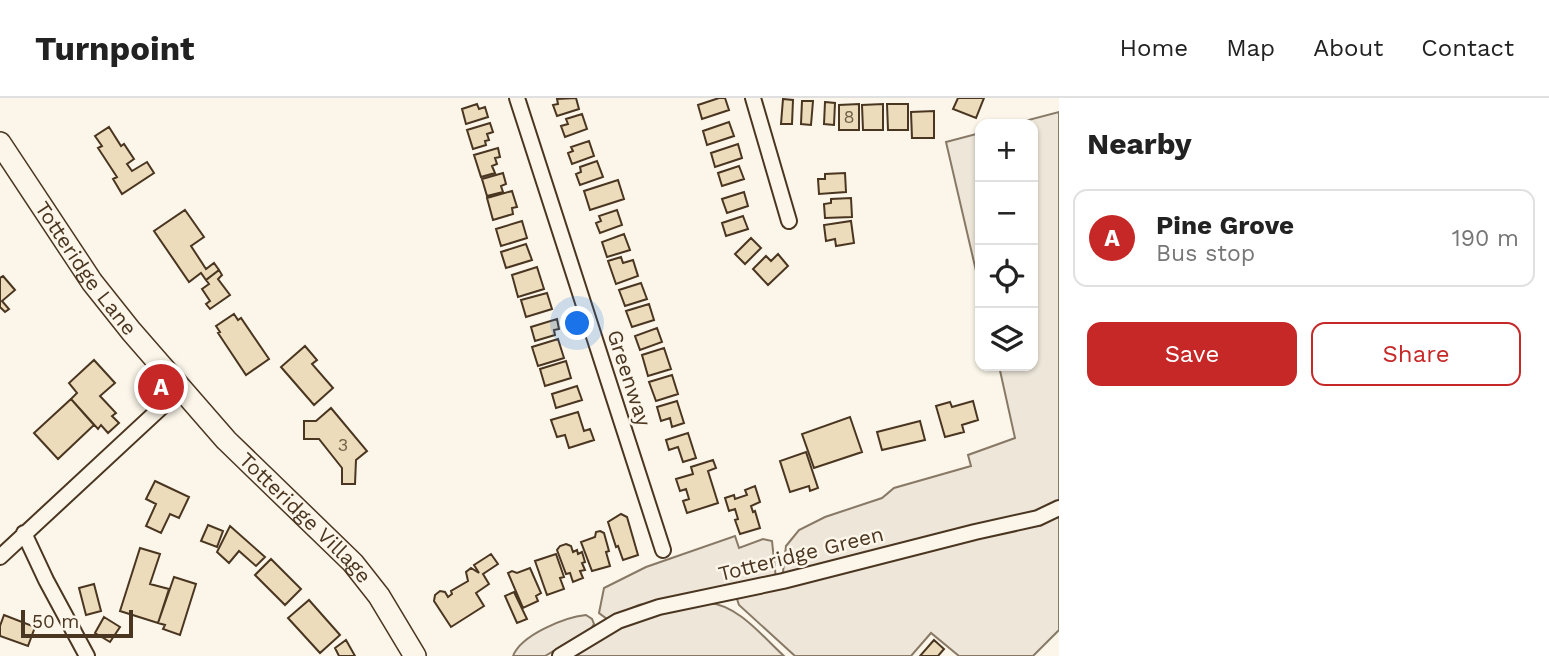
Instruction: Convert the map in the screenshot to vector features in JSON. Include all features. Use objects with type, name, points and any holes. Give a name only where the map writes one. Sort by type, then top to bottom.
[{"type":"main road","name":"Totteridge Lane","points":[[0,143],[92,282],[181,389]]},
{"type":"main road","name":"Totteridge Village","points":[[181,389],[261,474],[353,563],[379,596],[415,656]]},
{"type":"street","name":"Greenway","points":[[517,98],[663,550]]},
{"type":"street","points":[[754,98],[789,221]]},
{"type":"street","points":[[0,557],[181,389]]},
{"type":"street","name":"Totteridge Green","points":[[560,656],[618,621],[659,607],[722,596],[1038,518],[1059,508]]},
{"type":"street","points":[[24,533],[87,656]]},
{"type":"shaded area","points":[[1059,112],[1059,503],[1028,515],[786,576],[783,572],[786,546],[799,530],[825,517],[882,498],[894,488],[971,466],[968,455],[1015,438],[1000,371],[1038,371],[1038,119],[1032,119]]},
{"type":"shaded area","points":[[975,134],[975,267],[946,142]]},
{"type":"shaded area","points":[[1059,517],[1059,630],[1033,656],[959,656],[931,633],[911,656],[795,656],[739,605],[737,599],[739,595]]},
{"type":"shaded area","points":[[735,536],[739,548],[763,539],[772,541],[776,579],[639,605],[607,619],[599,613],[604,588],[646,567]]},
{"type":"shaded area","points":[[709,603],[730,609],[740,616],[784,656],[575,656],[616,630],[646,617]]},
{"type":"shaded area","points":[[586,615],[594,624],[591,629],[545,656],[513,656],[534,634],[567,619]]},
{"type":"building","points":[[576,98],[579,109],[557,116],[553,105],[558,104],[557,99]]},
{"type":"building","points":[[725,98],[729,110],[702,119],[698,105]]},
{"type":"building","points":[[958,98],[984,98],[976,118],[953,109]]},
{"type":"building","points":[[783,99],[793,100],[792,124],[781,124]]},
{"type":"building","points":[[802,101],[813,101],[811,125],[801,124]]},
{"type":"building","points":[[825,102],[835,103],[834,125],[824,124]]},
{"type":"building","points":[[477,104],[479,109],[485,107],[488,117],[466,124],[462,109]]},
{"type":"building","points":[[859,104],[859,130],[839,130],[839,105]]},
{"type":"building","points":[[883,104],[883,130],[863,130],[862,105]]},
{"type":"building","points":[[887,104],[908,104],[908,130],[888,130]]},
{"type":"building","points":[[934,111],[934,138],[912,138],[911,112]]},
{"type":"building","points":[[582,114],[587,129],[565,137],[561,126],[568,124],[566,119]]},
{"type":"building","points":[[729,122],[734,136],[707,145],[703,131]]},
{"type":"building","points":[[490,123],[493,132],[487,134],[489,140],[485,141],[486,145],[473,149],[467,130]]},
{"type":"building","points":[[109,127],[121,146],[124,144],[134,159],[127,164],[132,171],[147,162],[154,173],[122,194],[113,179],[117,177],[98,148],[102,146],[95,136]]},
{"type":"building","points":[[589,141],[594,156],[572,164],[568,153],[573,151],[571,147]]},
{"type":"building","points":[[738,144],[742,158],[715,167],[711,153]]},
{"type":"building","points":[[498,148],[500,157],[495,158],[497,164],[492,166],[495,173],[481,177],[474,155]]},
{"type":"building","points":[[597,161],[603,177],[580,185],[576,174],[581,172],[580,167]]},
{"type":"building","points":[[739,166],[744,179],[722,186],[718,173]]},
{"type":"building","points":[[503,173],[506,184],[501,186],[503,192],[487,196],[482,179]]},
{"type":"building","points":[[845,173],[846,192],[819,194],[818,179],[825,179],[825,174]]},
{"type":"building","points":[[618,180],[624,199],[590,210],[584,191]]},
{"type":"building","points":[[512,191],[517,207],[512,208],[513,214],[493,220],[487,198]]},
{"type":"building","points":[[744,192],[748,206],[727,213],[722,199]]},
{"type":"building","points":[[851,198],[852,217],[825,218],[824,204],[831,203],[831,199]]},
{"type":"building","points":[[185,210],[204,237],[191,246],[206,269],[214,263],[219,270],[206,280],[201,273],[189,282],[154,231]]},
{"type":"building","points":[[617,210],[622,225],[600,233],[596,223],[601,221],[599,216]]},
{"type":"building","points":[[743,216],[748,229],[726,236],[722,223]]},
{"type":"building","points":[[522,221],[527,238],[501,246],[496,229]]},
{"type":"building","points":[[851,221],[854,243],[836,246],[835,239],[826,241],[824,225]]},
{"type":"building","points":[[624,234],[630,250],[607,257],[602,242]]},
{"type":"building","points":[[751,238],[761,248],[745,264],[735,254]]},
{"type":"building","points":[[526,244],[532,260],[506,268],[501,252]]},
{"type":"building","points":[[778,254],[788,266],[768,285],[753,269],[766,256],[771,261]]},
{"type":"building","points":[[621,257],[623,263],[633,260],[638,276],[616,284],[608,261]]},
{"type":"building","points":[[537,267],[544,289],[518,297],[512,275]]},
{"type":"building","points":[[219,270],[222,275],[218,279],[230,295],[210,309],[206,304],[210,301],[202,289],[209,284],[206,280]]},
{"type":"building","points":[[3,276],[15,290],[2,301],[9,309],[5,312],[0,307],[0,278]]},
{"type":"building","points":[[641,283],[647,299],[625,306],[619,290]]},
{"type":"building","points":[[547,293],[552,309],[526,317],[521,300]]},
{"type":"building","points":[[649,304],[654,320],[632,327],[626,311]]},
{"type":"building","points":[[234,314],[238,320],[241,318],[269,359],[246,375],[216,326]]},
{"type":"building","points":[[557,319],[559,329],[554,330],[555,335],[535,341],[531,327]]},
{"type":"building","points":[[657,328],[662,342],[640,350],[635,336]]},
{"type":"building","points":[[558,339],[564,358],[538,366],[532,347]]},
{"type":"building","points":[[305,346],[317,360],[312,364],[333,388],[314,405],[281,367]]},
{"type":"building","points":[[664,348],[671,369],[648,376],[642,355]]},
{"type":"building","points":[[94,360],[115,383],[100,396],[116,413],[112,416],[119,423],[108,433],[101,425],[98,429],[71,399],[77,393],[69,383]]},
{"type":"building","points":[[566,361],[571,378],[545,386],[540,369]]},
{"type":"building","points":[[672,375],[678,394],[656,401],[649,382]]},
{"type":"building","points":[[577,386],[582,400],[556,408],[552,394]]},
{"type":"building","points":[[71,399],[94,425],[58,459],[34,433]]},
{"type":"building","points":[[677,401],[684,423],[672,427],[670,418],[661,421],[657,407]]},
{"type":"building","points":[[973,401],[978,420],[962,425],[964,432],[945,437],[936,406],[950,402],[952,407]]},
{"type":"building","points":[[331,408],[367,451],[356,460],[355,484],[342,484],[342,468],[319,439],[304,439],[304,421],[316,421]]},
{"type":"building","points":[[578,412],[584,431],[590,429],[594,440],[569,448],[565,435],[557,437],[551,420]]},
{"type":"building","points":[[850,417],[862,452],[814,468],[802,434]]},
{"type":"building","points":[[920,421],[925,440],[882,450],[877,432]]},
{"type":"building","points":[[688,433],[696,458],[683,462],[678,447],[669,450],[666,440]]},
{"type":"building","points":[[806,452],[818,488],[810,491],[809,486],[790,492],[780,461]]},
{"type":"building","points":[[713,460],[716,468],[708,471],[718,503],[687,513],[683,501],[689,499],[686,489],[680,491],[676,479],[693,474],[691,467]]},
{"type":"building","points":[[155,481],[189,497],[179,518],[170,514],[161,533],[146,526],[156,504],[146,499]]},
{"type":"building","points":[[755,486],[760,502],[751,506],[760,528],[740,534],[735,520],[738,519],[735,509],[729,511],[725,498],[734,495],[735,499],[747,495],[745,490]]},
{"type":"building","points":[[621,514],[627,517],[638,555],[623,560],[608,522]]},
{"type":"building","points":[[208,525],[223,531],[217,547],[201,541]]},
{"type":"building","points":[[230,526],[265,557],[256,566],[239,551],[229,563],[217,552]]},
{"type":"building","points":[[596,532],[604,533],[610,566],[592,571],[581,542],[595,537]]},
{"type":"building","points":[[566,544],[571,546],[573,552],[582,552],[585,562],[582,563],[585,570],[580,571],[583,578],[573,582],[570,573],[566,574],[557,550]]},
{"type":"building","points":[[140,548],[160,554],[150,584],[169,589],[158,623],[120,611]]},
{"type":"building","points":[[491,554],[498,564],[483,574],[489,584],[476,593],[484,606],[451,627],[434,601],[435,595],[440,591],[445,592],[448,597],[452,594],[451,591],[468,581],[466,572],[471,568],[479,573],[474,565]]},
{"type":"building","points":[[556,554],[564,577],[560,578],[564,589],[547,595],[535,561]]},
{"type":"building","points":[[271,559],[301,589],[285,605],[255,575]]},
{"type":"building","points":[[530,568],[541,593],[536,596],[538,601],[523,608],[508,573]]},
{"type":"building","points":[[174,577],[196,584],[180,635],[163,629],[165,625],[158,623]]},
{"type":"building","points":[[94,584],[101,611],[86,615],[79,588]]},
{"type":"building","points":[[514,592],[527,619],[517,623],[505,596]]},
{"type":"building","points":[[309,600],[340,635],[320,653],[288,618]]},
{"type":"building","points":[[4,615],[35,627],[28,646],[0,636]]},
{"type":"building","points":[[104,617],[120,627],[110,642],[95,633]]},
{"type":"building","points":[[346,640],[355,656],[339,656],[335,648]]},
{"type":"building","points":[[934,640],[944,649],[938,656],[920,656]]},
{"type":"place","name":"Pine Grove","points":[[161,387]]}]
